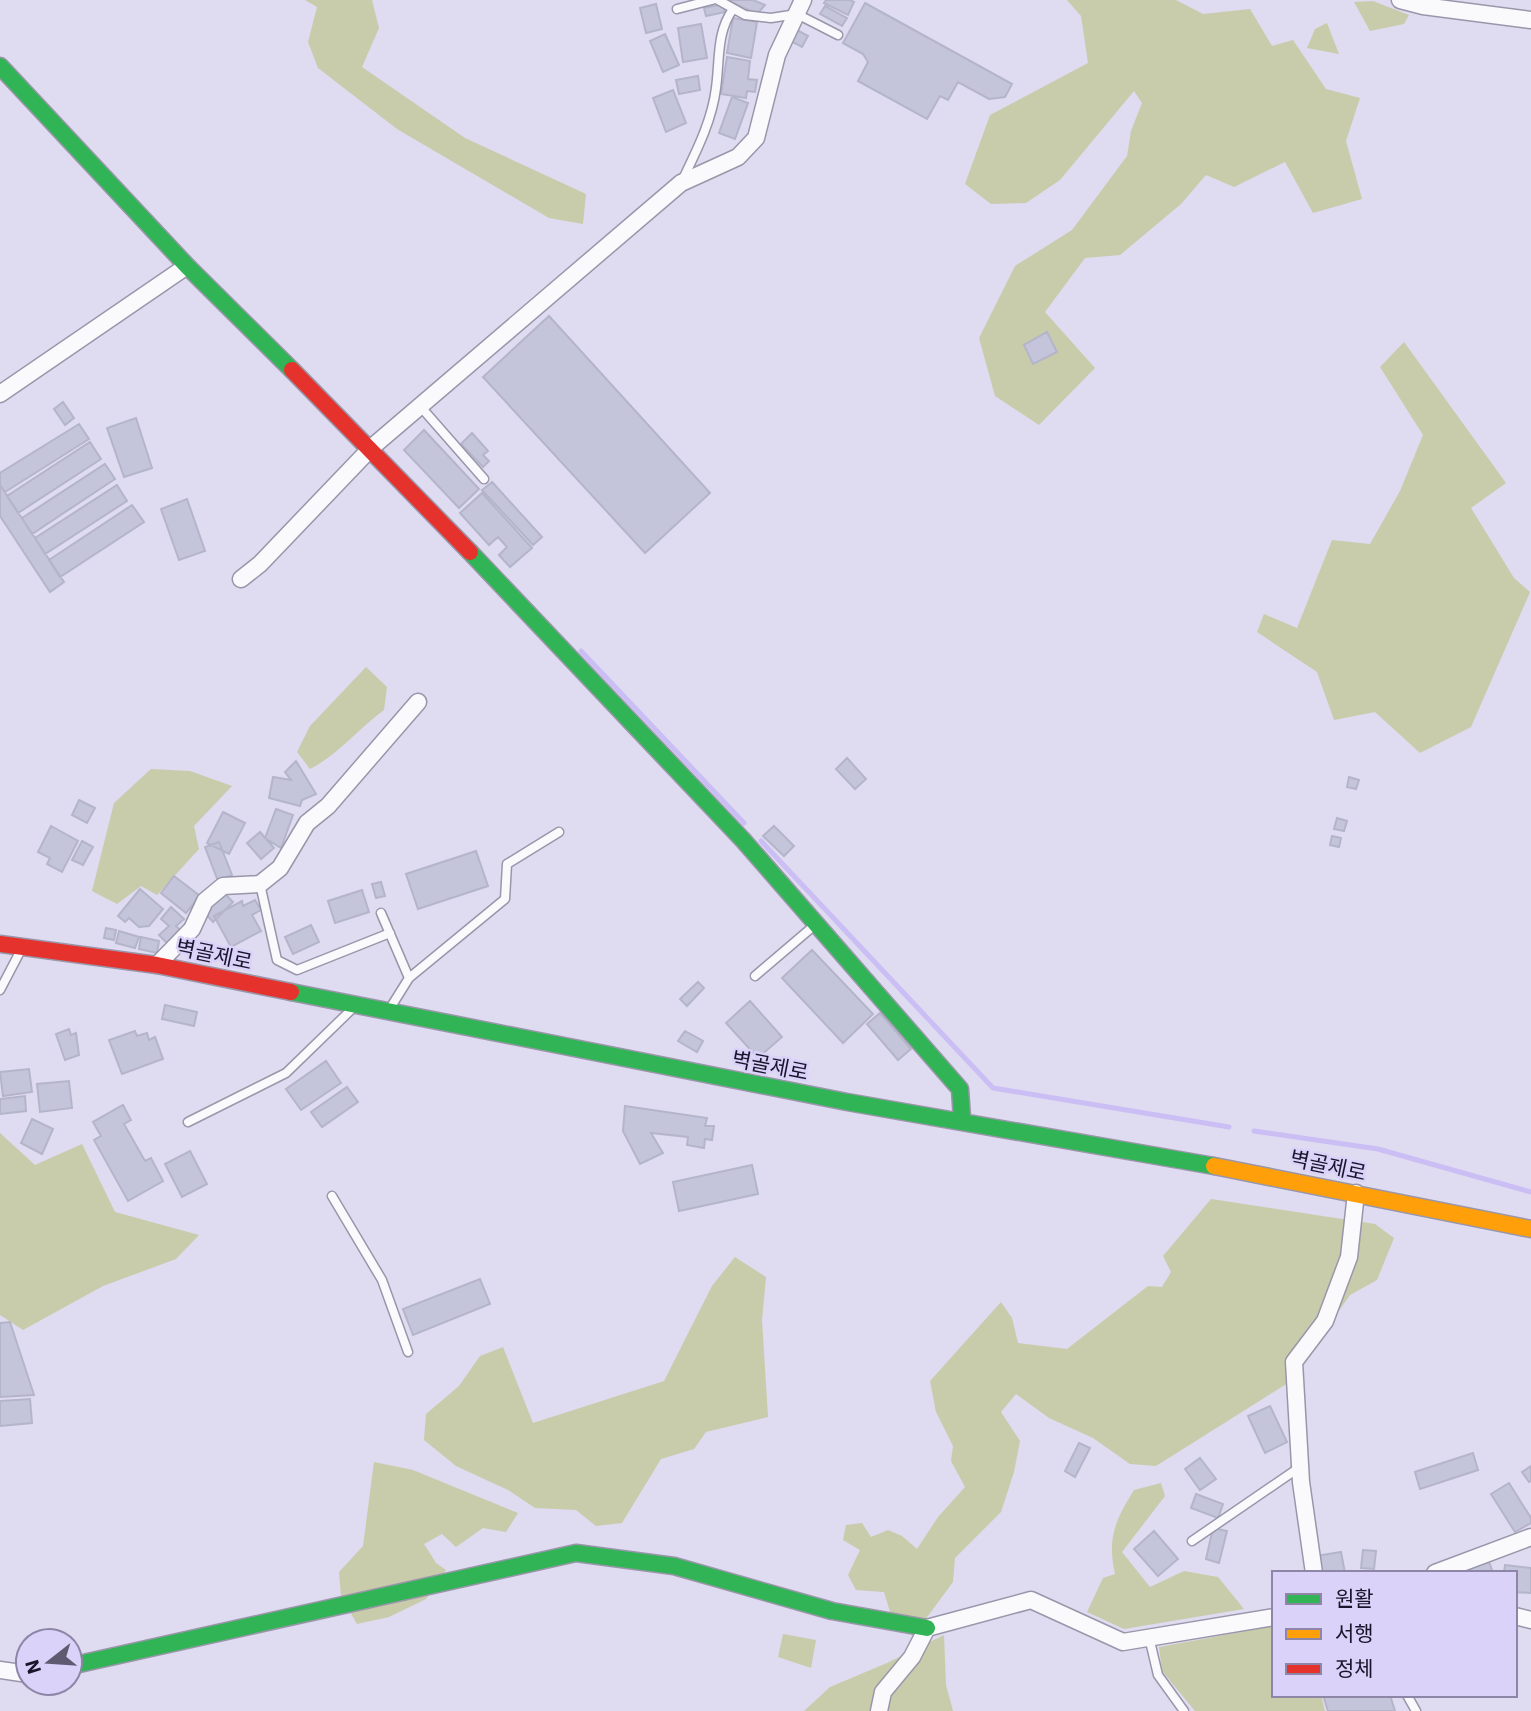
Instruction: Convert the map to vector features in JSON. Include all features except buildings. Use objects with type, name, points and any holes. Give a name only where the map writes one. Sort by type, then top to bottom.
[{"type":"street","points":[[1401,0],[1423,6],[1531,20]]},
{"type":"street","points":[[241,579],[260,564],[370,448],[681,183],[738,157],[756,138],[777,55],[802,4]]},
{"type":"street","points":[[0,66],[187,266],[370,448],[743,841],[960,1089],[962,1119]]},
{"type":"street","points":[[0,394],[187,266]]},
{"type":"street","points":[[157,965],[192,929],[205,901],[223,886],[260,884],[280,868],[307,823],[328,806],[418,702]]},
{"type":"street","name":"벽골제로","points":[[0,944],[157,965],[847,1102],[962,1119],[1356,1193],[1531,1229]]},
{"type":"street","points":[[1314,1571],[1300,1467],[1294,1362],[1325,1321],[1349,1257],[1356,1193]]},
{"type":"street","points":[[1440,1571],[1531,1537]]},
{"type":"street","points":[[84,1663],[576,1553],[601,1554],[686,1569],[832,1611],[927,1628],[1031,1601],[1124,1642],[1272,1617]]},
{"type":"street","points":[[879,1711],[883,1692],[912,1657],[927,1628]]},
{"type":"lane","points":[[677,9],[712,0]]},
{"type":"lane","points":[[719,0],[745,15],[771,18],[802,4],[838,35]]},
{"type":"lane","points":[[681,183],[704,134],[716,89],[722,24],[733,9]]},
{"type":"lane","points":[[420,406],[484,479]]},
{"type":"lane","points":[[388,1012],[409,978],[505,899],[507,864],[559,832]]},
{"type":"lane","points":[[260,884],[277,960],[297,970],[390,933]]},
{"type":"lane","points":[[381,914],[409,978]]},
{"type":"lane","points":[[755,976],[816,924]]},
{"type":"lane","points":[[0,990],[22,948]]},
{"type":"lane","points":[[188,1122],[286,1073],[355,1006]]},
{"type":"lane","points":[[332,1196],[382,1280],[408,1352]]},
{"type":"lane","points":[[1192,1541],[1300,1467]]},
{"type":"lane","points":[[1149,1637],[1158,1675],[1184,1711]]},
{"type":"green space","points":[[305,0],[372,0],[379,28],[362,67],[465,138],[586,194],[583,224],[549,218],[397,129],[318,68],[308,42],[317,7]]},
{"type":"green space","points":[[1067,0],[1176,0],[1203,14],[1250,9],[1272,46],[1293,40],[1326,89],[1360,98],[1346,141],[1362,199],[1313,213],[1285,162],[1234,187],[1206,175],[1181,204],[1120,255],[1085,258],[1045,312],[1095,368],[1039,425],[995,396],[979,338],[1015,266],[1072,230],[1127,156],[1131,131],[1142,103],[1134,91],[1060,180],[1026,203],[991,204],[965,184],[990,115],[1088,63],[1081,16]]},
{"type":"green space","points":[[1373,1],[1409,15],[1404,24],[1370,31],[1354,2]]},
{"type":"green space","points":[[1327,23],[1339,54],[1307,48],[1315,29]]},
{"type":"green space","points":[[1404,342],[1506,483],[1471,508],[1514,578],[1530,592],[1471,727],[1420,753],[1375,712],[1334,720],[1317,672],[1257,632],[1264,614],[1297,628],[1332,540],[1370,544],[1400,491],[1423,435],[1380,367]]},
{"type":"green space","points":[[366,667],[387,687],[384,710],[330,756],[310,769],[297,752],[310,726]]},
{"type":"green space","points":[[151,769],[190,771],[232,786],[194,826],[199,849],[157,895],[141,886],[117,904],[92,891],[114,803]]},
{"type":"green space","points":[[0,1133],[35,1165],[82,1144],[115,1212],[199,1235],[176,1259],[103,1286],[23,1330],[0,1315]]},
{"type":"green space","points":[[1211,1199],[1375,1224],[1394,1238],[1377,1280],[1350,1295],[1288,1383],[1156,1466],[1130,1464],[1093,1438],[1049,1418],[1016,1394],[1001,1412],[1020,1441],[1014,1472],[1001,1512],[955,1558],[953,1582],[925,1620],[891,1615],[884,1592],[856,1590],[848,1575],[860,1550],[843,1540],[846,1525],[862,1523],[871,1537],[888,1530],[902,1536],[917,1549],[938,1517],[965,1487],[951,1461],[953,1446],[936,1412],[930,1381],[1001,1302],[1012,1318],[1018,1343],[1067,1349],[1148,1286],[1162,1287],[1171,1272],[1163,1256]]},
{"type":"green space","points":[[735,1257],[766,1277],[762,1320],[768,1417],[706,1432],[694,1449],[661,1459],[622,1523],[596,1526],[576,1510],[535,1508],[508,1490],[456,1466],[424,1440],[426,1414],[459,1386],[480,1356],[503,1347],[533,1423],[664,1381],[712,1286]]},
{"type":"green space","points":[[374,1462],[413,1470],[518,1513],[506,1532],[483,1528],[456,1547],[442,1534],[424,1544],[436,1563],[446,1570],[426,1599],[389,1617],[357,1624],[341,1596],[339,1572],[363,1546]]},
{"type":"green space","points":[[1161,1483],[1165,1496],[1122,1552],[1150,1587],[1184,1571],[1218,1577],[1244,1609],[1124,1629],[1087,1612],[1103,1578],[1115,1574],[1112,1540],[1127,1501],[1134,1490]]},
{"type":"green space","points":[[1272,1626],[1272,1697],[1322,1697],[1325,1711],[1195,1711],[1162,1671],[1159,1647]]},
{"type":"green space","points":[[783,1634],[816,1640],[811,1668],[778,1657]]},
{"type":"green space","points":[[944,1635],[946,1685],[953,1711],[804,1711],[830,1687]]},
{"type":"waterway","points":[[581,651],[744,823]]},
{"type":"waterway","points":[[761,841],[993,1088],[1229,1127]]},
{"type":"waterway","points":[[1254,1131],[1378,1149],[1531,1192]]},
{"type":"traffic: fast","points":[[0,66],[187,266],[292,370]]},
{"type":"traffic: fast","points":[[470,552],[743,840],[960,1089],[962,1119]]},
{"type":"traffic: fast","points":[[291,992],[847,1102],[1214,1166]]},
{"type":"traffic: fast","points":[[84,1663],[576,1553],[674,1566],[832,1611],[927,1628]]},
{"type":"traffic: slow","points":[[1214,1166],[1531,1229]]},
{"type":"traffic: jam","points":[[292,370],[470,552]]},
{"type":"traffic: jam","points":[[0,944],[157,965],[291,992]]}]
